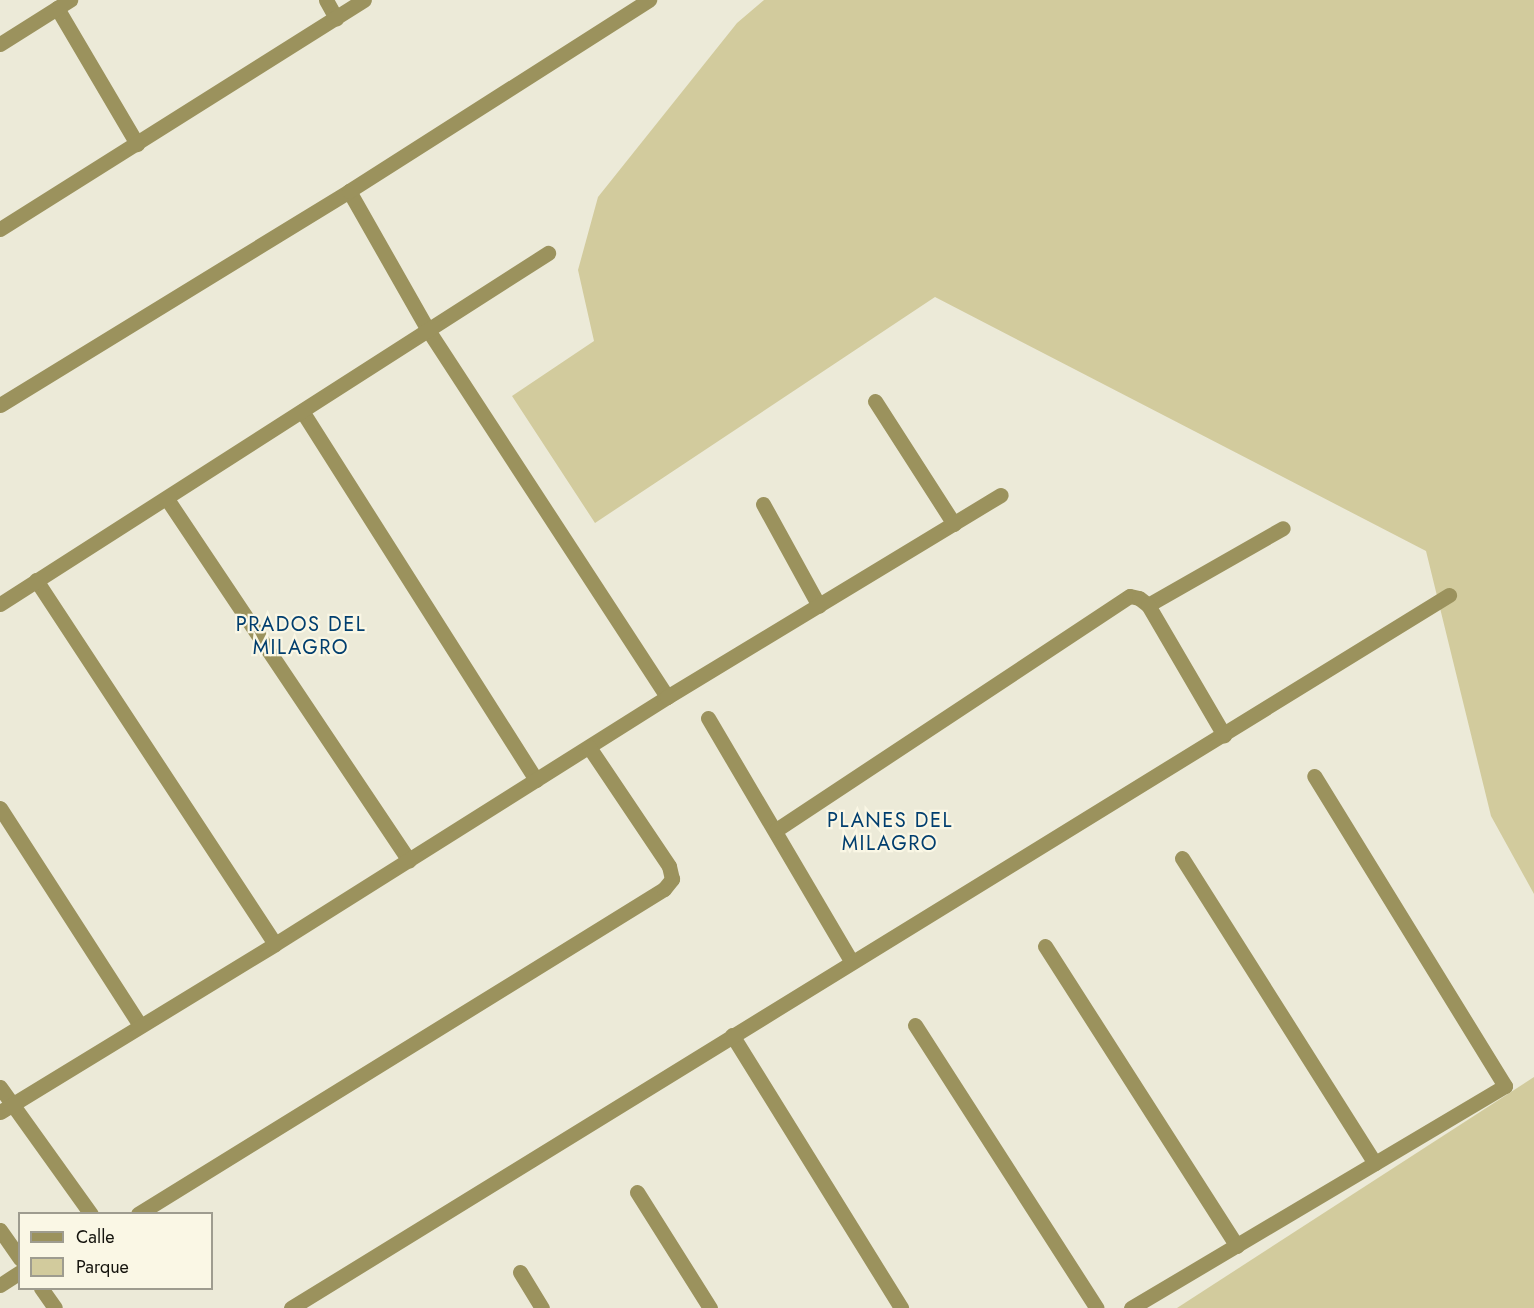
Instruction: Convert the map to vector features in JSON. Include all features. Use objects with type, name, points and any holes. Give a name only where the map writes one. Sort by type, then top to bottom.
[{"type":"street","points":[[326,0],[336,18]]},
{"type":"street","points":[[0,229],[364,0]]},
{"type":"street","points":[[0,405],[349,191],[649,0]]},
{"type":"street","points":[[0,44],[63,4],[137,144]]},
{"type":"street","points":[[349,191],[428,330],[667,698]]},
{"type":"street","points":[[0,604],[548,253]]},
{"type":"street","points":[[875,401],[954,524]]},
{"type":"street","points":[[302,411],[536,780]]},
{"type":"street","points":[[6,1108],[275,944],[667,698],[1001,495]]},
{"type":"street","points":[[167,499],[409,860]]},
{"type":"street","points":[[763,504],[819,606]]},
{"type":"street","points":[[1148,605],[1283,528]]},
{"type":"street","points":[[36,580],[275,944]]},
{"type":"street","points":[[291,1308],[1449,595]]},
{"type":"street","points":[[776,830],[1130,596],[1139,598],[1148,605],[1224,735]]},
{"type":"street","points":[[708,718],[776,830],[851,962]]},
{"type":"street","points":[[141,1212],[664,889],[672,879],[669,866],[589,747]]},
{"type":"street","points":[[1131,1308],[1505,1086],[1314,776]]},
{"type":"street","points":[[0,808],[140,1025]]},
{"type":"street","points":[[1182,858],[1375,1163]]},
{"type":"street","points":[[1045,946],[1237,1246]]},
{"type":"street","points":[[915,1025],[1097,1308]]},
{"type":"street","points":[[732,1035],[901,1308]]},
{"type":"street","points":[[0,1087],[6,1108],[89,1212]]},
{"type":"street","points":[[637,1192],[710,1308]]},
{"type":"street","points":[[0,1230],[18,1256]]},
{"type":"street","points":[[520,1272],[542,1308]]},
{"type":"street","points":[[0,1286],[18,1273]]},
{"type":"street","points":[[42,1290],[55,1308]]},
{"type":"green space","points":[[764,0],[1534,0],[1534,894],[1491,816],[1426,551],[935,297],[595,523],[512,396],[594,341],[578,270],[598,197],[737,23]]},
{"type":"green space","points":[[1534,1077],[1534,1308],[1177,1308]]},
{"type":"district","name":"PRADOS DEL MILAGRO","points":[[301,636]]},
{"type":"district","name":"PLANES DEL MILAGRO","points":[[890,832]]}]
